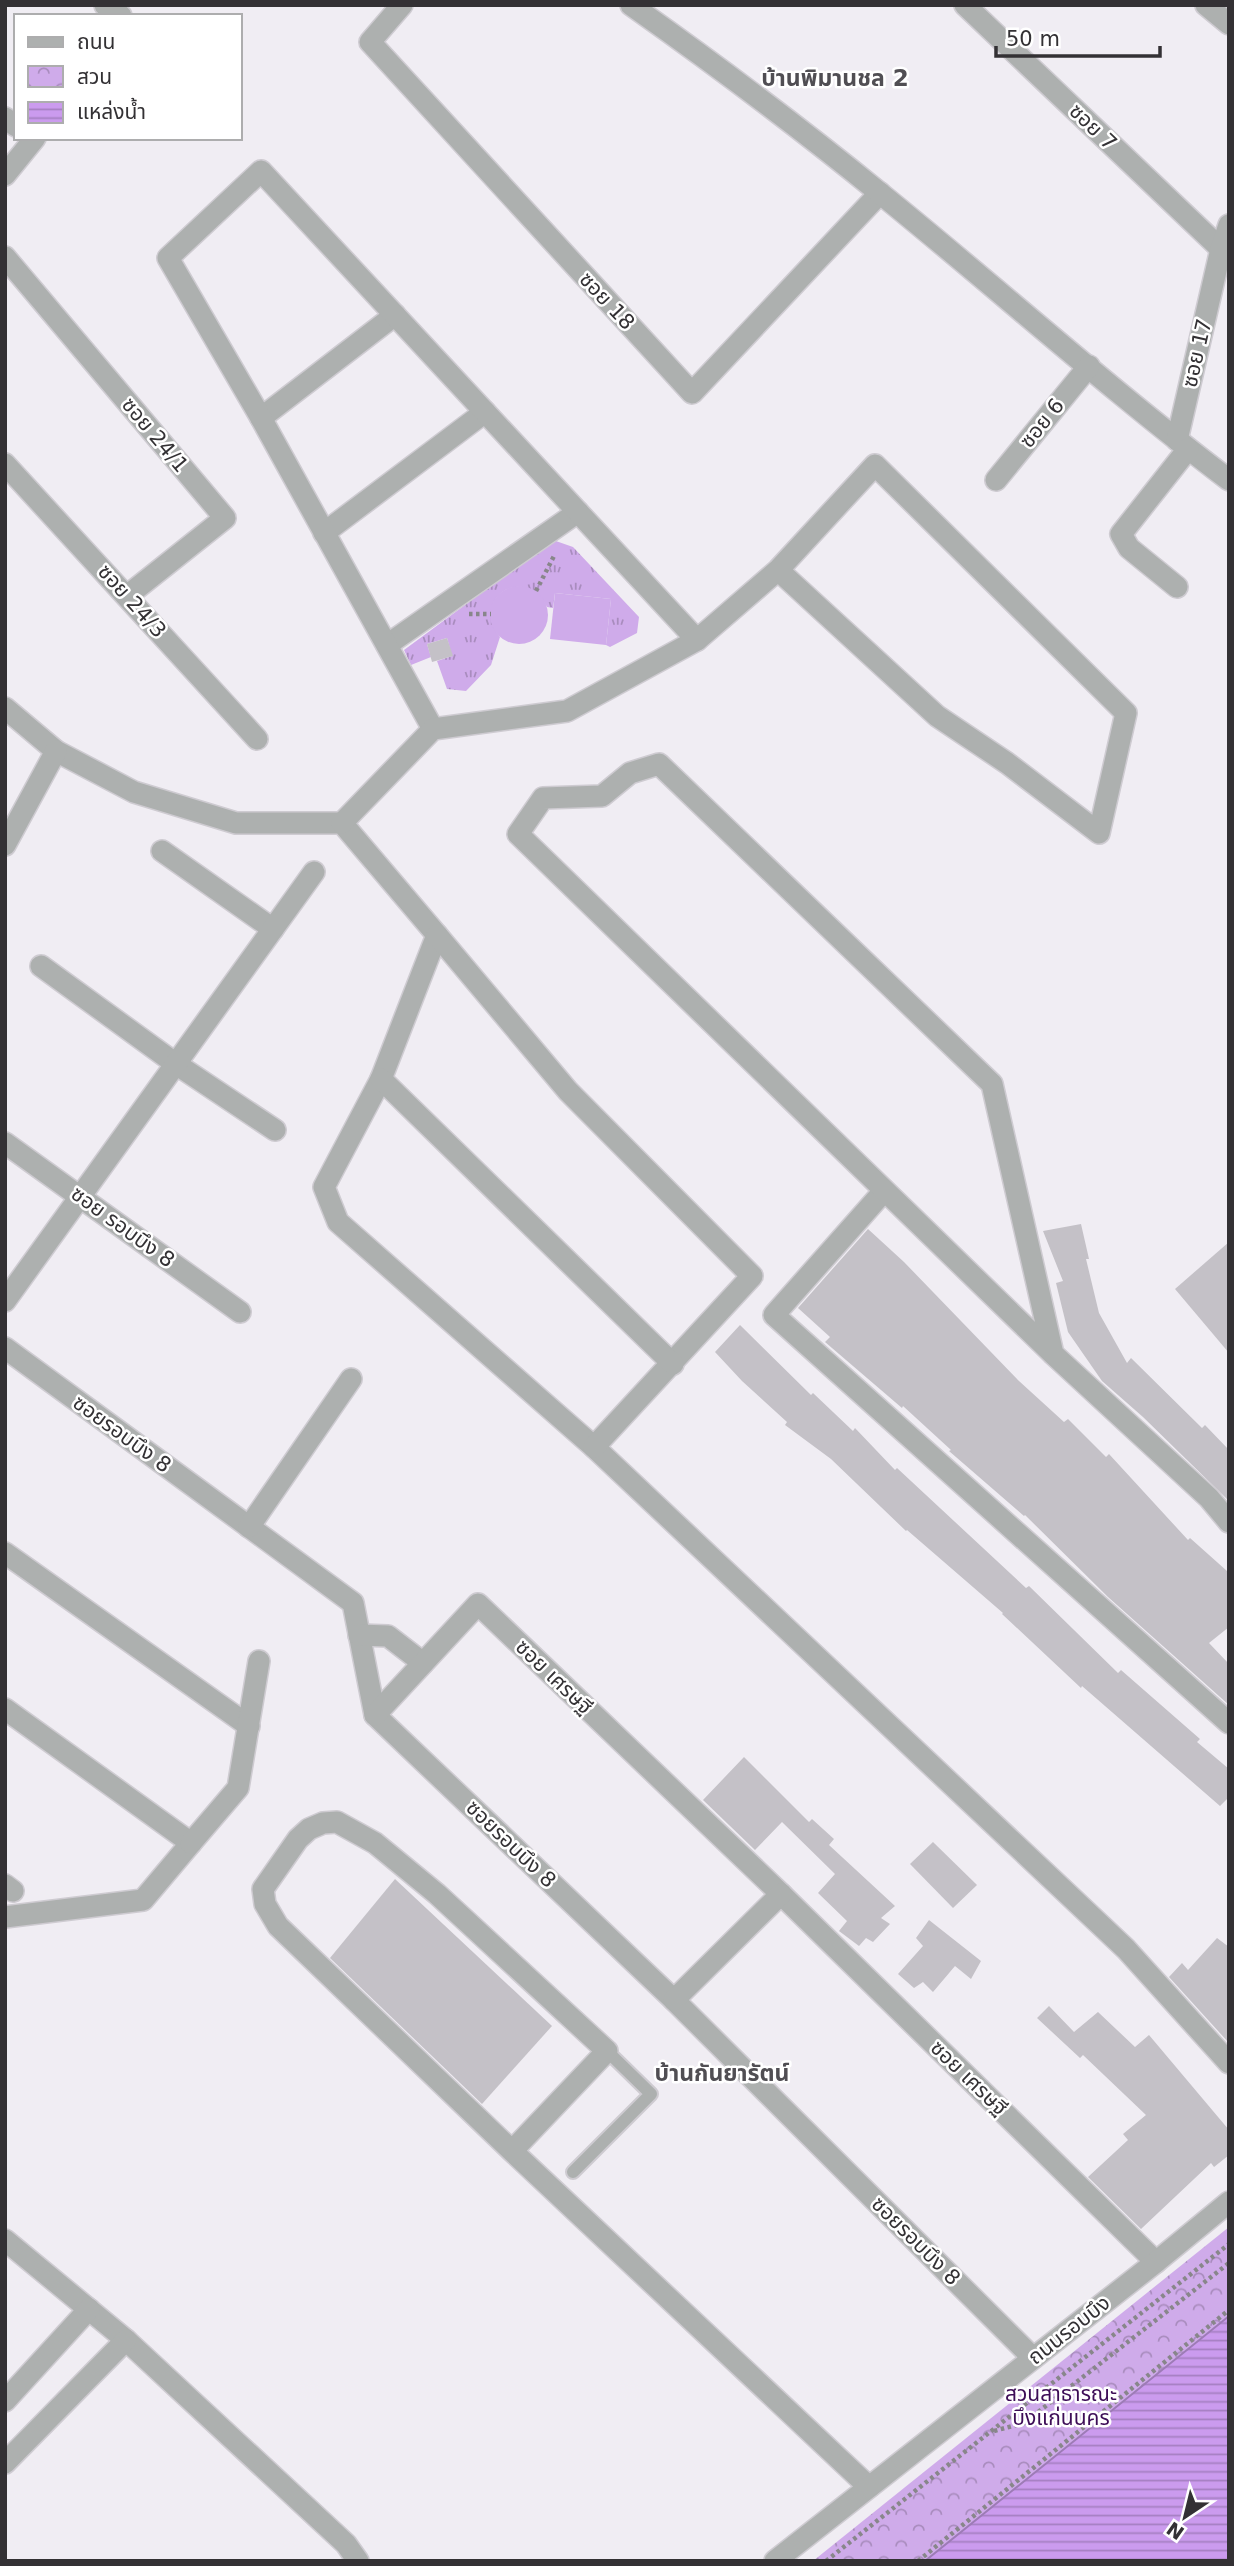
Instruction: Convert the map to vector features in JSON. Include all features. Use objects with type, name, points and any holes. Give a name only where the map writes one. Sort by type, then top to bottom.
[{"type":"street","name":"ซอย 18","points":[[402,5],[370,42],[692,393],[880,193]]},
{"type":"street","points":[[631,5],[714,64],[880,193],[1229,480]]},
{"type":"street","name":"ซอย 7","points":[[965,5],[1221,249]]},
{"type":"street","points":[[1206,5],[1229,24]]},
{"type":"street","points":[[5,175],[33,140]]},
{"type":"street","points":[[433,729],[261,418],[168,258],[261,171],[697,640]]},
{"type":"street","name":"ซอย 17","points":[[1182,444],[1221,249],[1229,225]]},
{"type":"street","name":"ซอย 24/1","points":[[5,257],[225,518],[127,596]]},
{"type":"street","points":[[261,418],[395,315]]},
{"type":"street","name":"ซอย 6","points":[[996,480],[1089,366]]},
{"type":"street","points":[[324,533],[485,412]]},
{"type":"street","points":[[1177,587],[1129,548],[1121,534],[1182,444]]},
{"type":"street","name":"ซอย 24/3","points":[[5,464],[257,739]]},
{"type":"street","points":[[5,708],[56,751],[134,792],[236,823],[342,823],[433,729],[566,711],[697,640],[778,570],[875,465],[1126,713],[1099,833],[1007,763],[937,716],[778,570]]},
{"type":"street","points":[[387,645],[578,512]]},
{"type":"street","points":[[9,831],[56,751]]},
{"type":"street","points":[[1053,1354],[992,1084],[659,764],[630,773],[602,796],[543,798],[518,834],[1053,1354],[1209,1498],[1229,1522]]},
{"type":"street","points":[[342,823],[568,1091],[752,1276],[594,1447]]},
{"type":"street","points":[[162,851],[273,929]]},
{"type":"street","points":[[5,1301],[314,872]]},
{"type":"street","points":[[437,935],[381,1079],[324,1187],[338,1222],[594,1447],[1126,1949],[1229,2063]]},
{"type":"street","points":[[41,966],[176,1064],[275,1130]]},
{"type":"street","points":[[381,1079],[673,1364]]},
{"type":"street","name":"ซอย รอบบึง 8","points":[[5,1143],[240,1311]]},
{"type":"street","points":[[884,1191],[774,1315],[1229,1723]]},
{"type":"street","name":"ซอยรอบบึง 8","points":[[5,1348],[353,1603],[375,1715],[674,2000],[1033,2358]]},
{"type":"street","points":[[249,1527],[351,1379]]},
{"type":"street","points":[[5,1553],[249,1726]]},
{"type":"street","name":"ซอย เศรษฐี","points":[[424,1663],[478,1604],[781,1894],[1156,2262]]},
{"type":"street","points":[[359,1635],[388,1636],[424,1663],[375,1715]]},
{"type":"street","points":[[5,1917],[143,1900],[238,1788],[259,1661]]},
{"type":"street","points":[[5,1709],[191,1843]]},
{"type":"street","points":[[512,2151],[607,2051],[437,1894],[375,1843],[337,1822],[323,1823],[309,1829],[298,1839],[262,1889],[271,1917],[512,2151],[869,2487]]},
{"type":"street","points":[[674,2000],[781,1894]]},
{"type":"street","name":"ถนนรอบบึง","points":[[775,2561],[1229,2202]]},
{"type":"street","points":[[5,2240],[126,2340],[346,2544],[358,2561]]},
{"type":"street","points":[[5,2401],[89,2309]]},
{"type":"street","points":[[5,2463],[126,2340]]},
{"type":"lane","points":[[573,2172],[651,2094],[607,2051]]},
{"type":"path","points":[[536,591],[554,555]]},
{"type":"path","points":[[826,2561],[1229,2244]]},
{"type":"path","points":[[990,2432],[1024,2423],[1229,2263]]},
{"type":"path","points":[[918,2561],[1229,2310]]},
{"type":"green space","points":[[553,540],[573,547],[639,617],[637,633],[610,647],[606,645],[611,599],[555,593],[553,608],[547,607],[537,594],[526,588],[515,587],[504,591],[496,599],[492,609],[493,622],[500,637],[491,665],[466,691],[447,689],[437,661],[452,656],[447,638],[427,644],[431,657],[411,665],[404,650]]},
{"type":"green space","points":[[519,586],[530,588],[543,599],[548,615],[546,626],[535,639],[519,644],[508,642],[495,631],[490,615],[492,604],[503,591]]},
{"type":"green space","points":[[555,593],[611,599],[606,645],[550,639]]},
{"type":"green space","name":"สวนสาธารณะ บึงแก่นนคร","points":[[1229,2227],[1229,2316],[925,2561],[813,2561]]},
{"type":"water","points":[[1229,2316],[1229,2561],[925,2561]]},
{"type":"building","points":[[447,638],[453,656],[432,662],[427,644]]},
{"type":"building","points":[[1081,1224],[1099,1313],[1127,1363],[1131,1358],[1202,1428],[1205,1425],[1229,1450],[1229,1501],[1102,1381],[1068,1332],[1056,1283],[1063,1281],[1043,1231]]},
{"type":"building","points":[[868,1229],[904,1262],[1019,1381],[1064,1422],[1068,1419],[1106,1457],[1109,1454],[1188,1540],[1190,1538],[1227,1571],[1229,1627],[1209,1643],[1229,1664],[1229,1705],[1108,1597],[1025,1515],[949,1451],[951,1450],[903,1406],[902,1408],[825,1342],[830,1337],[798,1308]]},
{"type":"building","points":[[1229,1242],[1229,1353],[1175,1289]]},
{"type":"building","points":[[740,1325],[811,1395],[813,1393],[853,1431],[855,1428],[895,1470],[897,1468],[1026,1588],[1029,1586],[1118,1673],[1121,1670],[1200,1739],[1197,1742],[1229,1769],[1229,1797],[1220,1806],[1082,1686],[1081,1688],[1003,1613],[906,1531],[831,1459],[785,1425],[787,1422],[715,1352]]},
{"type":"building","points":[[744,1757],[809,1822],[812,1819],[834,1839],[829,1845],[895,1906],[881,1918],[890,1924],[873,1942],[866,1938],[859,1946],[839,1931],[847,1921],[818,1893],[835,1874],[782,1822],[755,1850],[703,1800]]},
{"type":"building","points":[[933,1842],[977,1885],[953,1908],[910,1864]]},
{"type":"building","points":[[395,1879],[552,2026],[482,2104],[330,1958]]},
{"type":"building","points":[[929,1920],[981,1961],[971,1979],[955,1966],[933,1992],[923,1982],[914,1988],[898,1974],[923,1946],[916,1938]]},
{"type":"building","points":[[1217,1938],[1229,1947],[1229,2043],[1169,1977],[1182,1963],[1188,1970]]},
{"type":"building","points":[[1049,2006],[1074,2032],[1098,2012],[1135,2047],[1149,2035],[1229,2130],[1229,2155],[1214,2167],[1211,2163],[1141,2229],[1088,2177],[1128,2140],[1123,2134],[1146,2115],[1083,2055],[1080,2058],[1037,2018]]},
{"type":"district","name":"บ้านพิมานชล 2","points":[[835,78]]},
{"type":"district","name":"บ้านกันยารัตน์","points":[[722,2073]]}]
